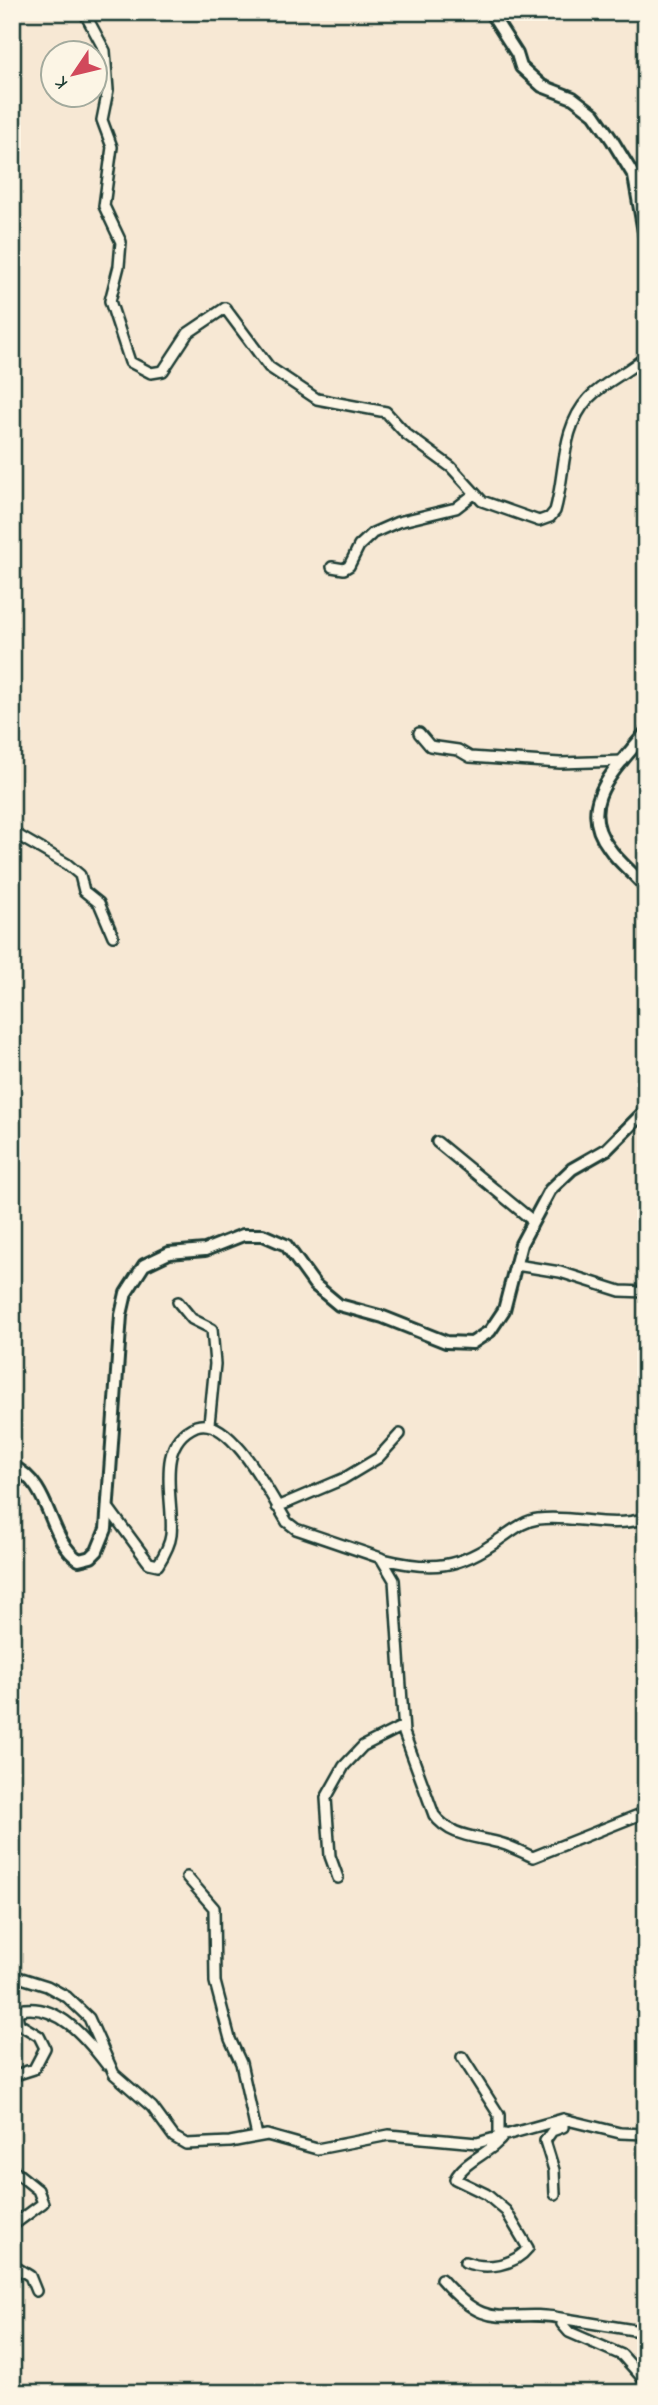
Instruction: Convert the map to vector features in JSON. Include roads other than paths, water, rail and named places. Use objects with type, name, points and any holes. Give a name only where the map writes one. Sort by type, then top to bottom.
[{"type":"street","points":[[84,12],[105,51],[108,90],[102,120],[112,152],[104,206],[121,242],[119,266],[110,301],[130,362],[151,373],[163,371],[188,333],[225,308],[269,366],[317,399],[386,412],[406,434],[451,467],[474,494],[501,509],[540,521],[550,517],[561,492],[568,433],[579,412],[589,397],[646,356]]},
{"type":"street","points":[[490,12],[517,54],[521,67],[542,86],[573,98],[594,114],[612,140],[634,176],[646,243]]},
{"type":"street","points":[[332,567],[344,569],[349,566],[367,537],[385,526],[446,511],[474,494]]},
{"type":"street","points":[[646,732],[599,791],[597,824],[609,849],[646,888]]},
{"type":"street","points":[[419,733],[429,746],[457,750],[470,757],[560,763],[623,761]]},
{"type":"street","points":[[12,832],[67,864],[80,875],[84,891],[99,903],[113,936]]},
{"type":"street","points":[[12,1466],[32,1481],[54,1519],[63,1543],[79,1560],[91,1557],[103,1543],[110,1510],[122,1306],[130,1285],[144,1265],[169,1253],[205,1250],[243,1235],[273,1238],[286,1245],[315,1285],[339,1305],[383,1317],[446,1342],[464,1344],[481,1339],[497,1322],[507,1302],[521,1244],[558,1181],[607,1149],[646,1110]]},
{"type":"street","points":[[437,1142],[533,1221]]},
{"type":"street","points":[[516,1265],[560,1272],[620,1291],[646,1292]]},
{"type":"street","points":[[178,1302],[192,1319],[212,1329],[215,1364],[209,1424]]},
{"type":"street","points":[[110,1510],[149,1563],[158,1565],[171,1536],[168,1486],[172,1454],[187,1431],[209,1424]]},
{"type":"street","points":[[209,1424],[236,1443],[296,1530],[410,1566],[437,1567],[457,1564],[524,1523],[539,1519],[614,1524],[646,1518]]},
{"type":"street","points":[[278,1507],[343,1479],[378,1458],[400,1434]]},
{"type":"street","points":[[381,1558],[389,1566],[394,1580],[403,1726],[435,1815],[442,1825],[455,1833],[507,1844],[533,1857],[646,1812]]},
{"type":"street","points":[[338,1878],[330,1856],[326,1798],[344,1766],[363,1745],[403,1726]]},
{"type":"street","points":[[187,1877],[202,1891],[214,1908],[215,1982],[230,2039],[241,2063],[257,2136]]},
{"type":"street","points":[[12,1975],[47,1986],[67,1997],[82,2011],[89,2018],[114,2074]]},
{"type":"street","points":[[12,2076],[34,2068],[45,2048],[39,2036],[19,2024],[17,2015],[20,2010],[34,2007],[52,2014],[87,2041],[114,2074],[152,2107],[174,2137],[186,2144],[230,2142],[267,2135],[317,2149],[389,2136],[477,2143],[563,2119],[620,2133],[646,2134]]},
{"type":"street","points":[[462,2057],[499,2115],[502,2135],[498,2144],[478,2157],[455,2179],[486,2194],[506,2211],[528,2248],[515,2261],[507,2263],[474,2265],[466,2262]]},
{"type":"street","points":[[555,2194],[554,2170],[545,2141],[552,2131],[563,2127],[563,2119]]},
{"type":"street","points":[[12,2169],[38,2190],[43,2203],[12,2226]]},
{"type":"street","points":[[12,2265],[30,2276],[36,2291]]},
{"type":"street","points":[[441,2279],[467,2305],[485,2316],[551,2316],[646,2332]]},
{"type":"street","points":[[566,2319],[562,2328],[622,2355],[646,2382]]}]
